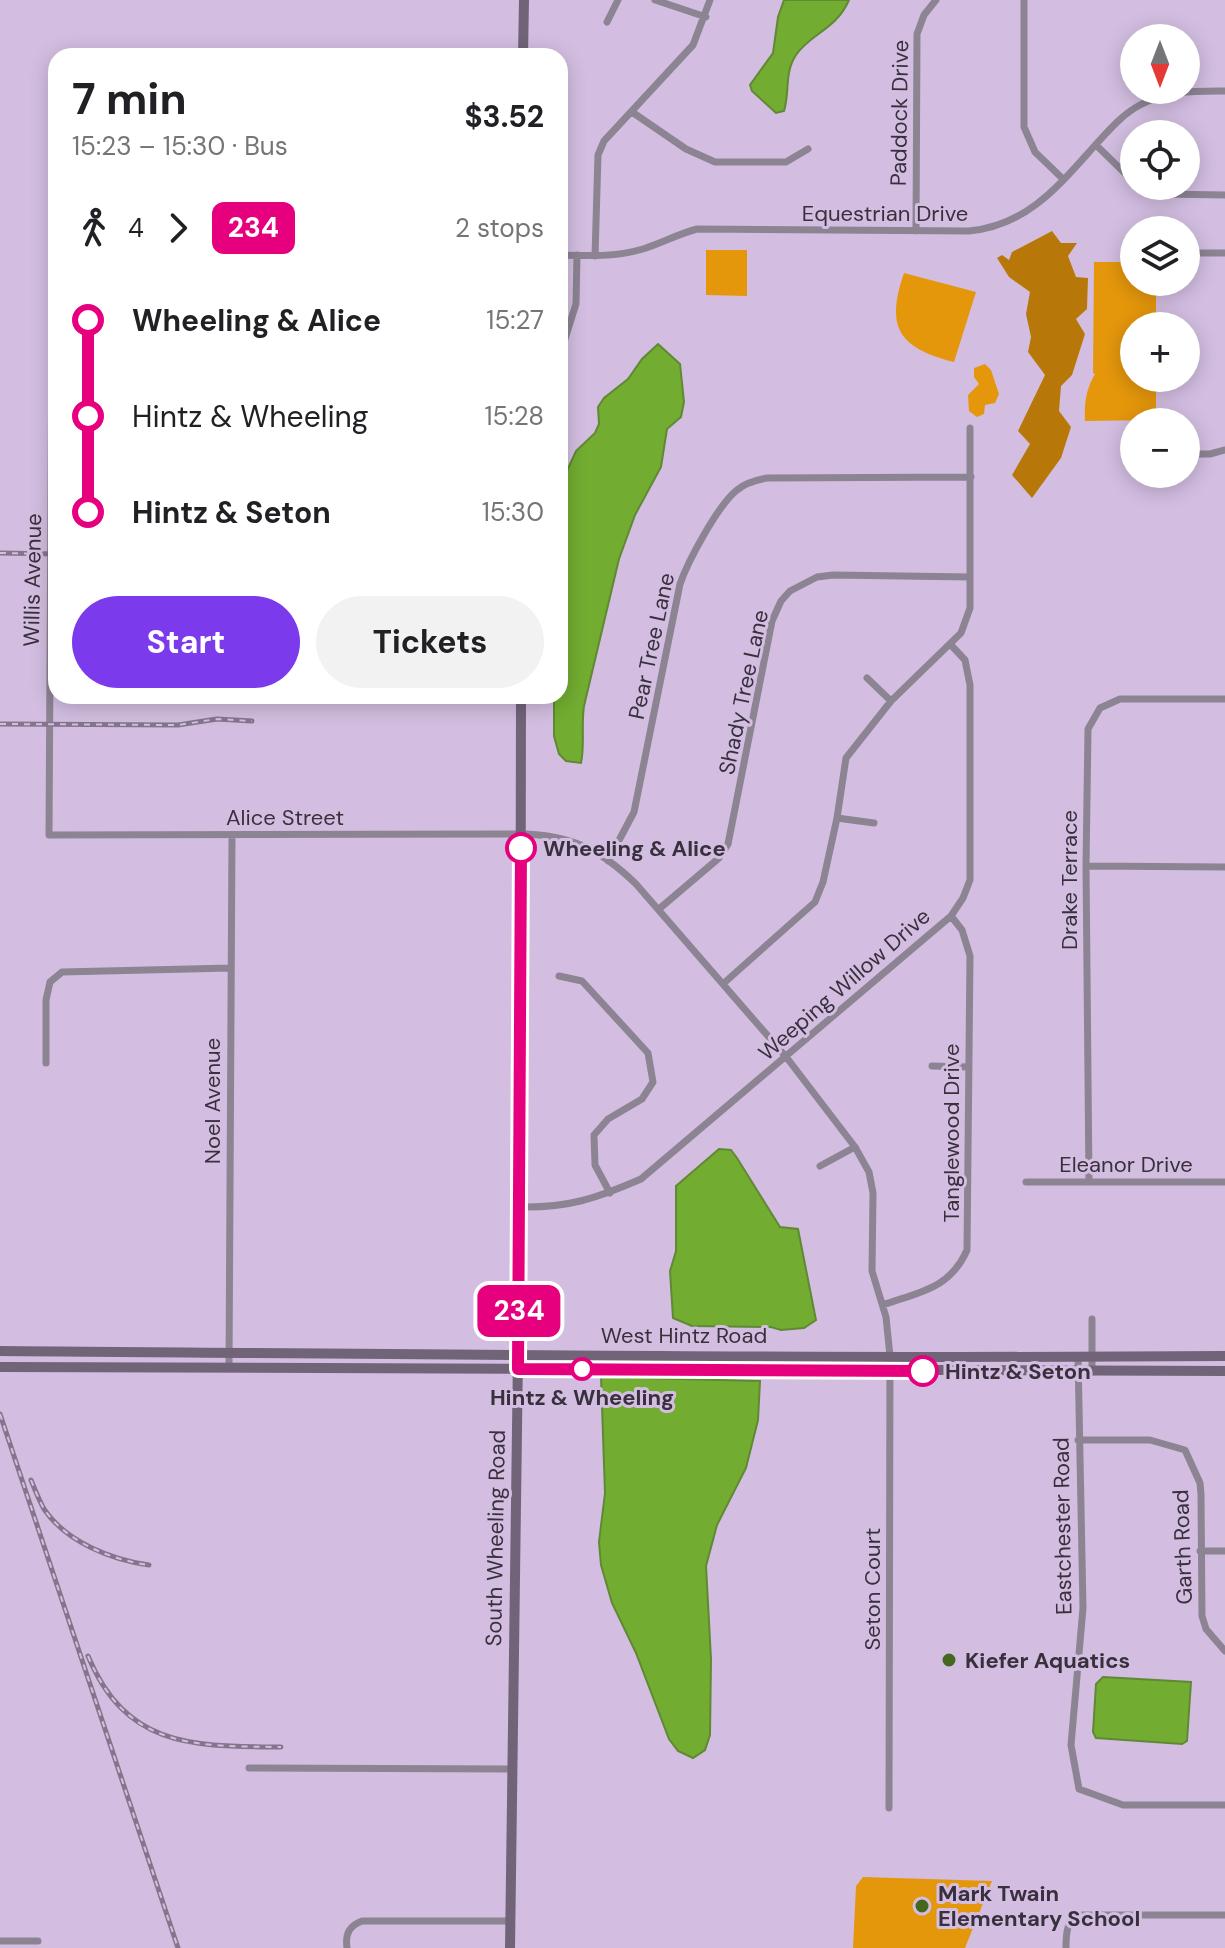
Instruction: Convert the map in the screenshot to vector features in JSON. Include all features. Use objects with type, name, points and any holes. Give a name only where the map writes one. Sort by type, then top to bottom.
[{"type":"main road","points":[[523,48],[524,0]]},
{"type":"main road","name":"South Wheeling Road","points":[[510,1948],[520,1207],[521,704]]},
{"type":"main road","name":"West Hintz Road","points":[[0,1351],[1225,1356]]},
{"type":"main road","name":"West Hintz Road","points":[[0,1367],[1225,1371]]},
{"type":"street","points":[[607,22],[618,0]]},
{"type":"street","points":[[655,0],[706,17]]},
{"type":"street","points":[[595,256],[598,155],[604,141],[693,45],[710,0]]},
{"type":"street","name":"Paddock Drive","points":[[916,231],[917,34],[924,15],[936,0]]},
{"type":"street","points":[[1024,0],[1024,127],[1035,152],[1063,179]]},
{"type":"street","name":"Equestrian Drive","points":[[568,255],[623,254],[697,229],[969,231],[1001,226],[1032,209],[1121,117],[1151,100],[1177,92],[1225,91]]},
{"type":"street","points":[[632,112],[686,149],[715,162],[786,162],[808,149]]},
{"type":"street","points":[[1096,145],[1120,168]]},
{"type":"street","points":[[1200,195],[1225,195]]},
{"type":"street","points":[[1200,253],[1225,253]]},
{"type":"street","points":[[568,329],[576,304],[577,255]]},
{"type":"street","points":[[724,983],[815,902],[823,882],[837,818],[846,758],[891,701],[951,645],[966,626],[970,577],[970,428]]},
{"type":"street","points":[[1200,454],[1225,450]]},
{"type":"street","name":"Pear Tree Lane","points":[[608,861],[634,812],[680,584],[685,570],[731,495],[747,483],[767,478],[971,477]]},
{"type":"street","name":"Shady Tree Lane","points":[[659,909],[719,858],[728,844],[772,621],[781,601],[790,591],[807,580],[833,575],[970,577]]},
{"type":"street","name":"Weeping Willow Drive","points":[[520,1207],[546,1208],[585,1202],[641,1179],[951,916],[970,880],[970,685],[965,660],[951,645]]},
{"type":"street","points":[[867,678],[891,701]]},
{"type":"street","name":"Drake Terrace","points":[[1089,1182],[1088,729],[1100,708],[1120,699],[1225,699]]},
{"type":"street","name":"Willis Avenue","points":[[49,835],[50,704]]},
{"type":"street","points":[[837,818],[874,823]]},
{"type":"street","name":"Alice Street","points":[[49,835],[521,834],[552,835],[566,839],[579,843],[628,876],[787,1058]]},
{"type":"street","name":"Noel Avenue","points":[[229,1367],[232,835]]},
{"type":"street","points":[[1086,866],[1225,867]]},
{"type":"street","name":"Tanglewood Drive","points":[[883,1305],[942,1283],[956,1270],[967,1250],[970,956],[962,930],[951,916]]},
{"type":"street","points":[[46,1063],[46,1000],[50,982],[62,972],[231,968]]},
{"type":"street","points":[[559,976],[582,981],[648,1053],[653,1082],[642,1099],[608,1119],[594,1135],[595,1165],[610,1193]]},
{"type":"street","name":"Seton Court","points":[[787,1058],[855,1147],[869,1172],[871,1183],[872,1271],[883,1305],[891,1371],[889,1808]]},
{"type":"street","points":[[932,1066],[969,1067]]},
{"type":"street","points":[[820,1166],[855,1147]]},
{"type":"street","name":"Eleanor Drive","points":[[1026,1182],[1225,1182]]},
{"type":"street","points":[[1092,1319],[1092,1372]]},
{"type":"street","name":"Eastchester Road","points":[[1078,1356],[1083,1608],[1071,1745],[1079,1789],[1123,1805],[1225,1805]]},
{"type":"street","name":"Garth Road","points":[[1078,1440],[1150,1440],[1185,1450],[1200,1483],[1200,1599],[1204,1623],[1225,1651]]},
{"type":"street","points":[[1200,1551],[1225,1551]]},
{"type":"street","points":[[249,1768],[512,1769]]},
{"type":"street","points":[[1066,1948],[1068,1925],[1073,1918],[1090,1914],[1225,1915]]},
{"type":"street","points":[[347,1948],[348,1931],[362,1921],[510,1921]]},
{"type":"street","points":[[0,1941],[38,1941]]},
{"type":"shaded area","points":[[784,0],[849,0],[837,18],[796,55],[790,69],[784,111],[776,113],[752,91],[750,85],[773,53],[778,17]]},
{"type":"shaded area","points":[[1052,231],[1061,243],[1077,243],[1068,256],[1076,277],[1088,278],[1087,309],[1076,319],[1085,334],[1072,375],[1061,386],[1059,411],[1071,427],[1061,458],[1032,498],[1012,475],[1030,444],[1018,431],[1045,375],[1028,352],[1031,337],[1026,314],[1030,292],[1009,277],[997,258],[1002,255],[1009,260],[1012,252]]},
{"type":"shaded area","points":[[706,250],[747,250],[747,296],[706,295]]},
{"type":"shaded area","points":[[1094,262],[1120,262],[1120,296],[1156,296],[1156,312],[1120,312],[1120,392],[1156,392],[1156,408],[1120,408],[1120,421],[1085,421],[1086,397],[1093,373]]},
{"type":"shaded area","points":[[904,273],[976,292],[954,362],[920,350],[901,333],[896,308]]},
{"type":"shaded area","points":[[658,344],[680,364],[684,402],[681,417],[667,429],[661,467],[635,515],[619,559],[584,706],[581,763],[566,761],[559,754],[554,736],[554,704],[568,704],[568,468],[576,451],[595,433],[599,424],[598,407],[604,398],[628,379]]},
{"type":"shaded area","points":[[985,364],[991,370],[999,394],[995,403],[985,405],[984,414],[977,417],[969,411],[968,395],[979,384],[974,377],[974,368]]},
{"type":"shaded area","points":[[719,1149],[731,1150],[780,1227],[798,1229],[816,1320],[804,1328],[781,1330],[771,1327],[692,1326],[673,1318],[670,1271],[676,1251],[676,1186]]},
{"type":"shaded area","points":[[601,1377],[760,1381],[758,1420],[746,1468],[717,1525],[706,1566],[711,1659],[710,1735],[705,1750],[693,1758],[678,1751],[669,1739],[636,1653],[612,1603],[601,1565],[599,1542],[605,1493]]},
{"type":"shaded area","points":[[1103,1677],[1191,1682],[1187,1741],[1182,1744],[1096,1738],[1093,1732],[1096,1684]]},
{"type":"shaded area","points":[[863,1877],[992,1881],[965,1948],[853,1948],[856,1886]]},
{"type":"railway","points":[[0,553],[48,554]]},
{"type":"railway","points":[[0,724],[178,725],[217,719],[252,721]]},
{"type":"railway","points":[[0,1414],[178,1948]]},
{"type":"railway","points":[[31,1480],[44,1509],[64,1531],[105,1554],[149,1565]]},
{"type":"railway","points":[[88,1656],[104,1687],[122,1709],[143,1725],[166,1736],[220,1745],[281,1747]]},
{"type":"bus line","name":"234","points":[[521,848],[518,1369],[923,1371]]},
{"type":"place","name":"Wheeling & Alice","points":[[521,848]]},
{"type":"place","name":"Hintz & Wheeling","points":[[582,1369]]},
{"type":"place","name":"Hintz & Seton","points":[[923,1371]]},
{"type":"place","name":"Kiefer Aquatics","points":[[949,1660]]},
{"type":"place","name":"Mark Twain Elementary School","points":[[922,1906]]}]
